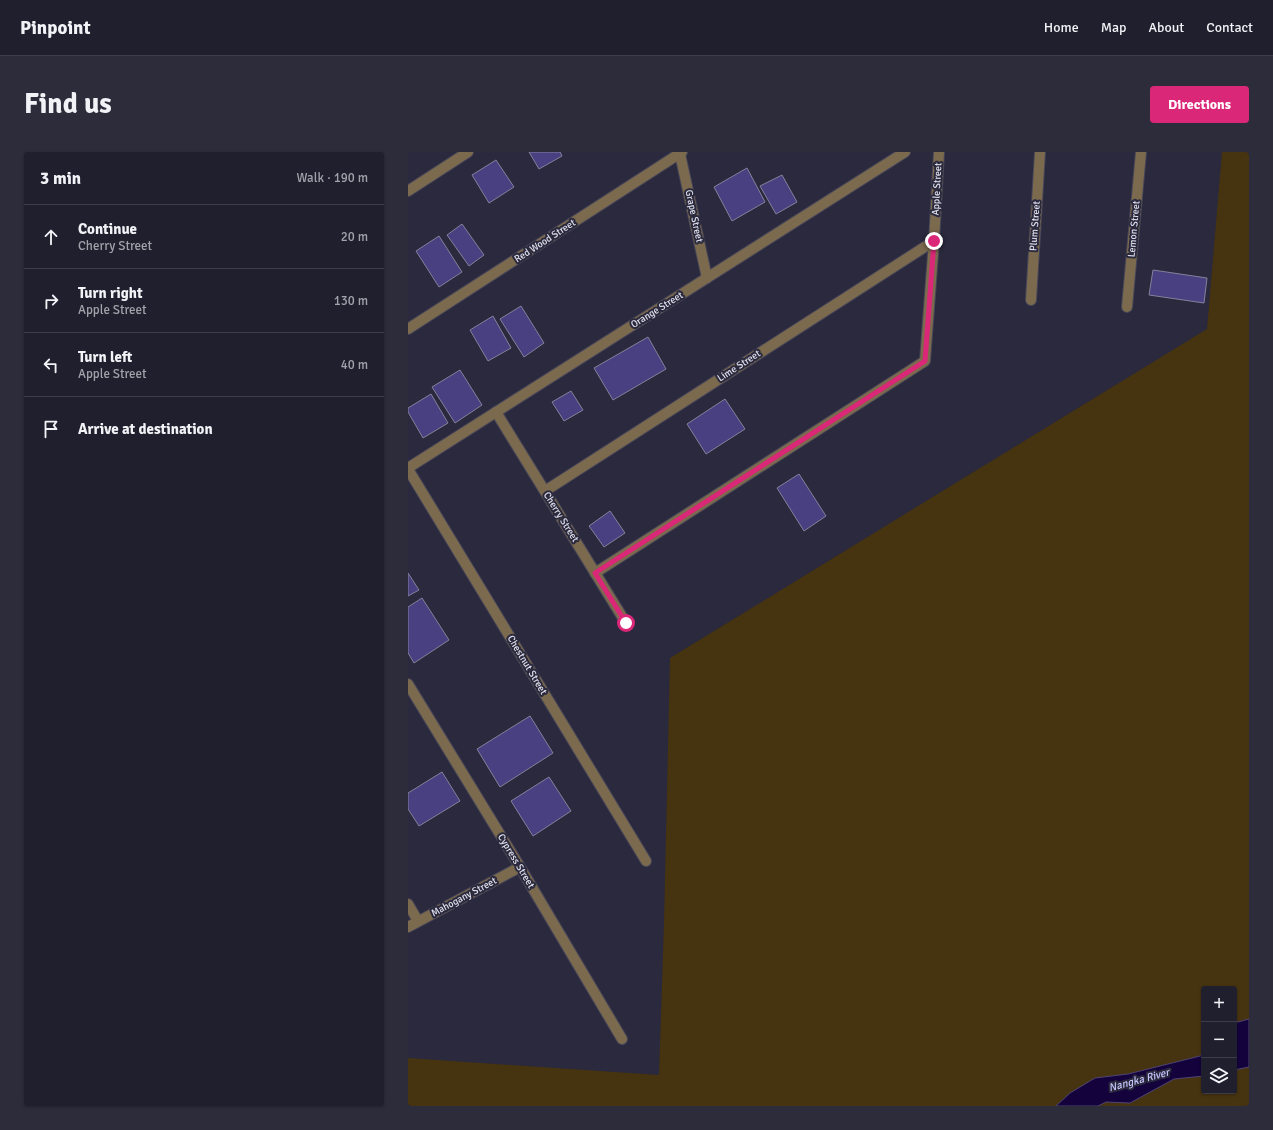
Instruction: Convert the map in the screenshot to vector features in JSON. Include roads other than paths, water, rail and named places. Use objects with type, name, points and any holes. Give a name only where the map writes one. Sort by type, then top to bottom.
[{"type":"street","points":[[408,191],[466,152]]},
{"type":"street","name":"Orange Street","points":[[408,469],[905,152]]},
{"type":"street","name":"Apple Street","points":[[595,573],[925,361],[939,152]]},
{"type":"street","name":"Plum Street","points":[[1031,300],[1040,152]]},
{"type":"street","name":"Lemon Street","points":[[1127,307],[1141,152]]},
{"type":"street","name":"Grape Street","points":[[681,153],[707,278]]},
{"type":"street","name":"Red Wood Street","points":[[408,329],[681,153]]},
{"type":"street","name":"Lime Street","points":[[544,491],[934,241]]},
{"type":"street","name":"Cherry Street","points":[[496,412],[626,623]]},
{"type":"street","name":"Chestnut Street","points":[[408,469],[646,861]]},
{"type":"street","name":"Cypress Street","points":[[408,684],[520,867],[622,1039]]},
{"type":"street","name":"Mahogany Street","points":[[408,927],[520,867]]},
{"type":"street","points":[[408,904],[418,921]]},
{"type":"water","points":[[1249,1019],[1249,1067],[1237,1069],[1237,1058],[1237,1022]]},
{"type":"water","name":"Nangka River","points":[[1201,1056],[1201,1076],[1174,1079],[1130,1103],[1106,1102],[1098,1106],[1056,1106],[1070,1093],[1095,1078],[1128,1074]]}]
